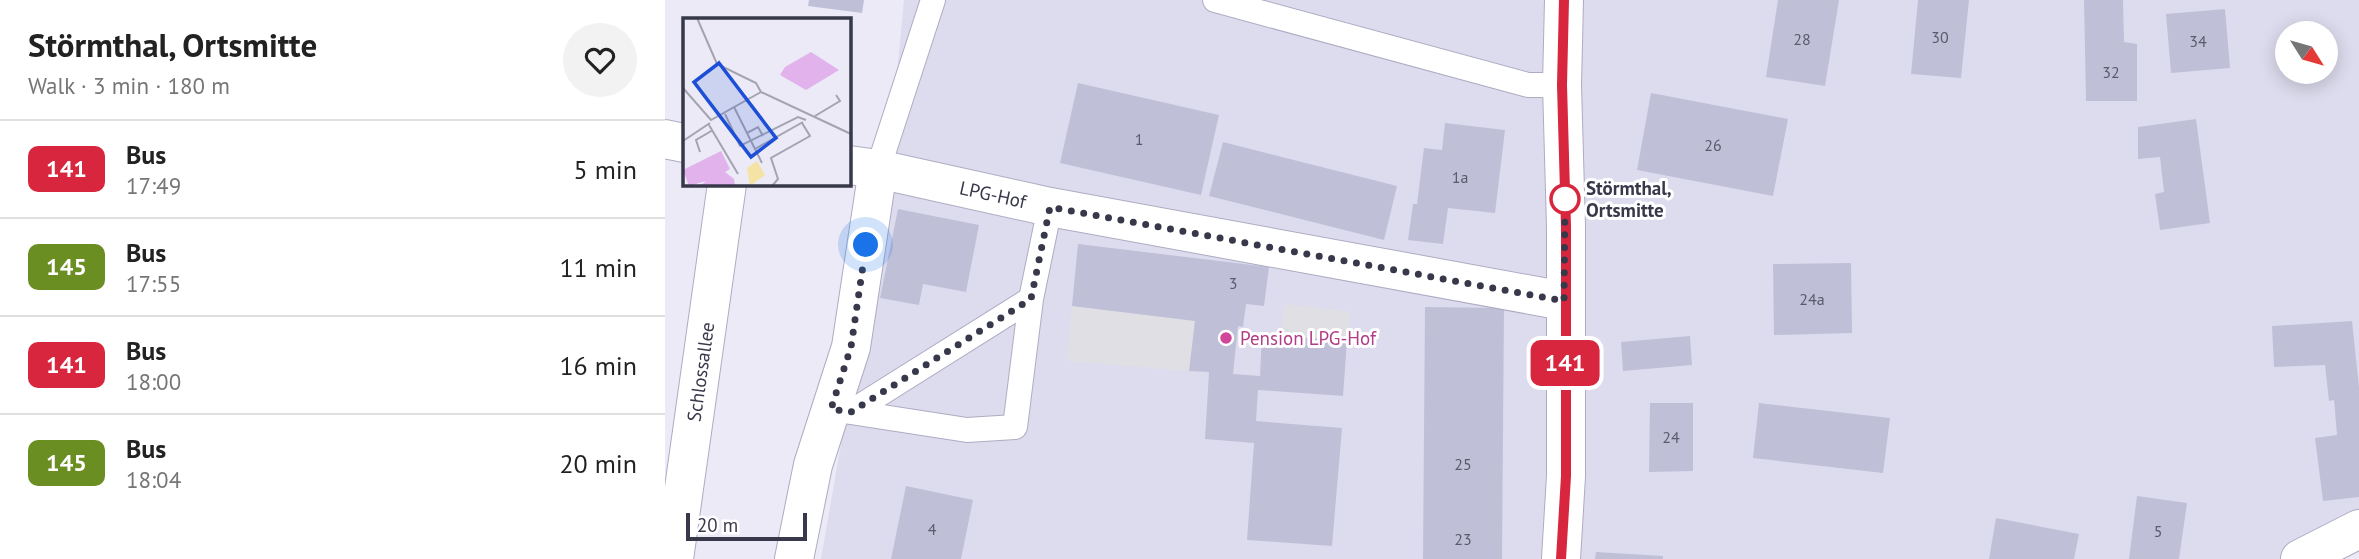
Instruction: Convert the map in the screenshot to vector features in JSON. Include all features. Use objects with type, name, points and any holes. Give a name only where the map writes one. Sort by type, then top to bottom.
[{"type":"street","points":[[1562,559],[1566,476],[1566,227],[1562,85],[1564,0]]},
{"type":"street","points":[[665,139],[683,143]]},
{"type":"street","name":"LPG-Hof","points":[[863,167],[1050,207],[1564,301]]},
{"type":"street","points":[[794,559],[813,464],[841,411],[851,347],[863,167]]},
{"type":"street","name":"Schlossallee","points":[[674,559],[727,186]]},
{"type":"street","points":[[2300,559],[2359,529]]},
{"type":"lane","points":[[863,167],[933,0]]},
{"type":"lane","points":[[1215,0],[1528,85],[1562,85]]},
{"type":"lane","points":[[841,411],[967,430],[1015,427],[1031,299],[1050,207]]},
{"type":"lane","points":[[841,411],[1031,299]]},
{"type":"shaded area","points":[[904,0],[2359,0],[2359,529],[2300,559],[821,559],[887,180]]},
{"type":"shaded area","points":[[1284,304],[1351,312],[1347,341],[1281,336]]},
{"type":"shaded area","points":[[1072,306],[1195,321],[1189,371],[1067,361]]},
{"type":"building","points":[[809,0],[864,0],[862,13],[808,6]]},
{"type":"building","points":[[1778,0],[1839,0],[1825,86],[1766,77]]},
{"type":"building","points":[[1918,0],[1969,0],[1961,78],[1911,74]]},
{"type":"building","points":[[2084,0],[2123,0],[2124,42],[2137,44],[2137,101],[2086,101]]},
{"type":"building","points":[[2225,9],[2230,68],[2171,73],[2166,14]]},
{"type":"building","points":[[1078,83],[1219,115],[1201,195],[1060,163]]},
{"type":"building","points":[[1651,93],[1788,119],[1773,196],[1637,170]]},
{"type":"building","points":[[2196,119],[2210,223],[2160,230],[2155,194],[2164,192],[2160,157],[2138,159],[2138,127]]},
{"type":"building","points":[[1445,123],[1505,130],[1495,213],[1448,208],[1443,244],[1408,240],[1413,204],[1417,204],[1424,148],[1442,150]]},
{"type":"building","points":[[1223,142],[1397,186],[1384,240],[1209,196]]},
{"type":"building","points":[[898,209],[979,225],[966,292],[923,284],[919,305],[880,298]]},
{"type":"building","points":[[1078,244],[1269,267],[1264,306],[1246,304],[1243,327],[1238,326],[1233,374],[1260,376],[1262,334],[1347,341],[1343,396],[1258,390],[1256,421],[1342,428],[1332,546],[1247,540],[1254,443],[1205,439],[1209,372],[1189,371],[1195,321],[1072,306]]},
{"type":"building","points":[[1851,263],[1852,333],[1774,335],[1773,264]]},
{"type":"building","points":[[1425,307],[1504,308],[1502,559],[1423,559]]},
{"type":"building","points":[[2352,321],[2359,387],[2359,497],[2323,501],[2315,438],[2337,435],[2334,400],[2329,401],[2325,365],[2274,367],[2272,326]]},
{"type":"building","points":[[1690,336],[1692,365],[1623,371],[1621,342]]},
{"type":"building","points":[[1650,403],[1693,403],[1693,471],[1649,472]]},
{"type":"building","points":[[1759,403],[1890,418],[1883,473],[1753,458]]},
{"type":"building","points":[[906,486],[973,500],[961,559],[891,559]]},
{"type":"building","points":[[2137,496],[2187,503],[2179,559],[2129,559]]},
{"type":"building","points":[[1996,518],[2079,534],[2074,559],[1989,559]]},
{"type":"building","points":[[1596,552],[1663,556],[1663,559],[1595,559]]},
{"type":"bus line","name":"141","points":[[1561,559],[1566,476],[1566,227],[1562,85],[1564,0]]},
{"type":"place","name":"Störmthal, Ortsmitte","points":[[1565,199]]},
{"type":"place","name":"Pension LPG-Hof","points":[[1226,338]]},
{"type":"route","points":[[866,245],[851,347],[831,409],[851,412],[1031,299],[1050,207],[1564,301],[1565,199]]}]
